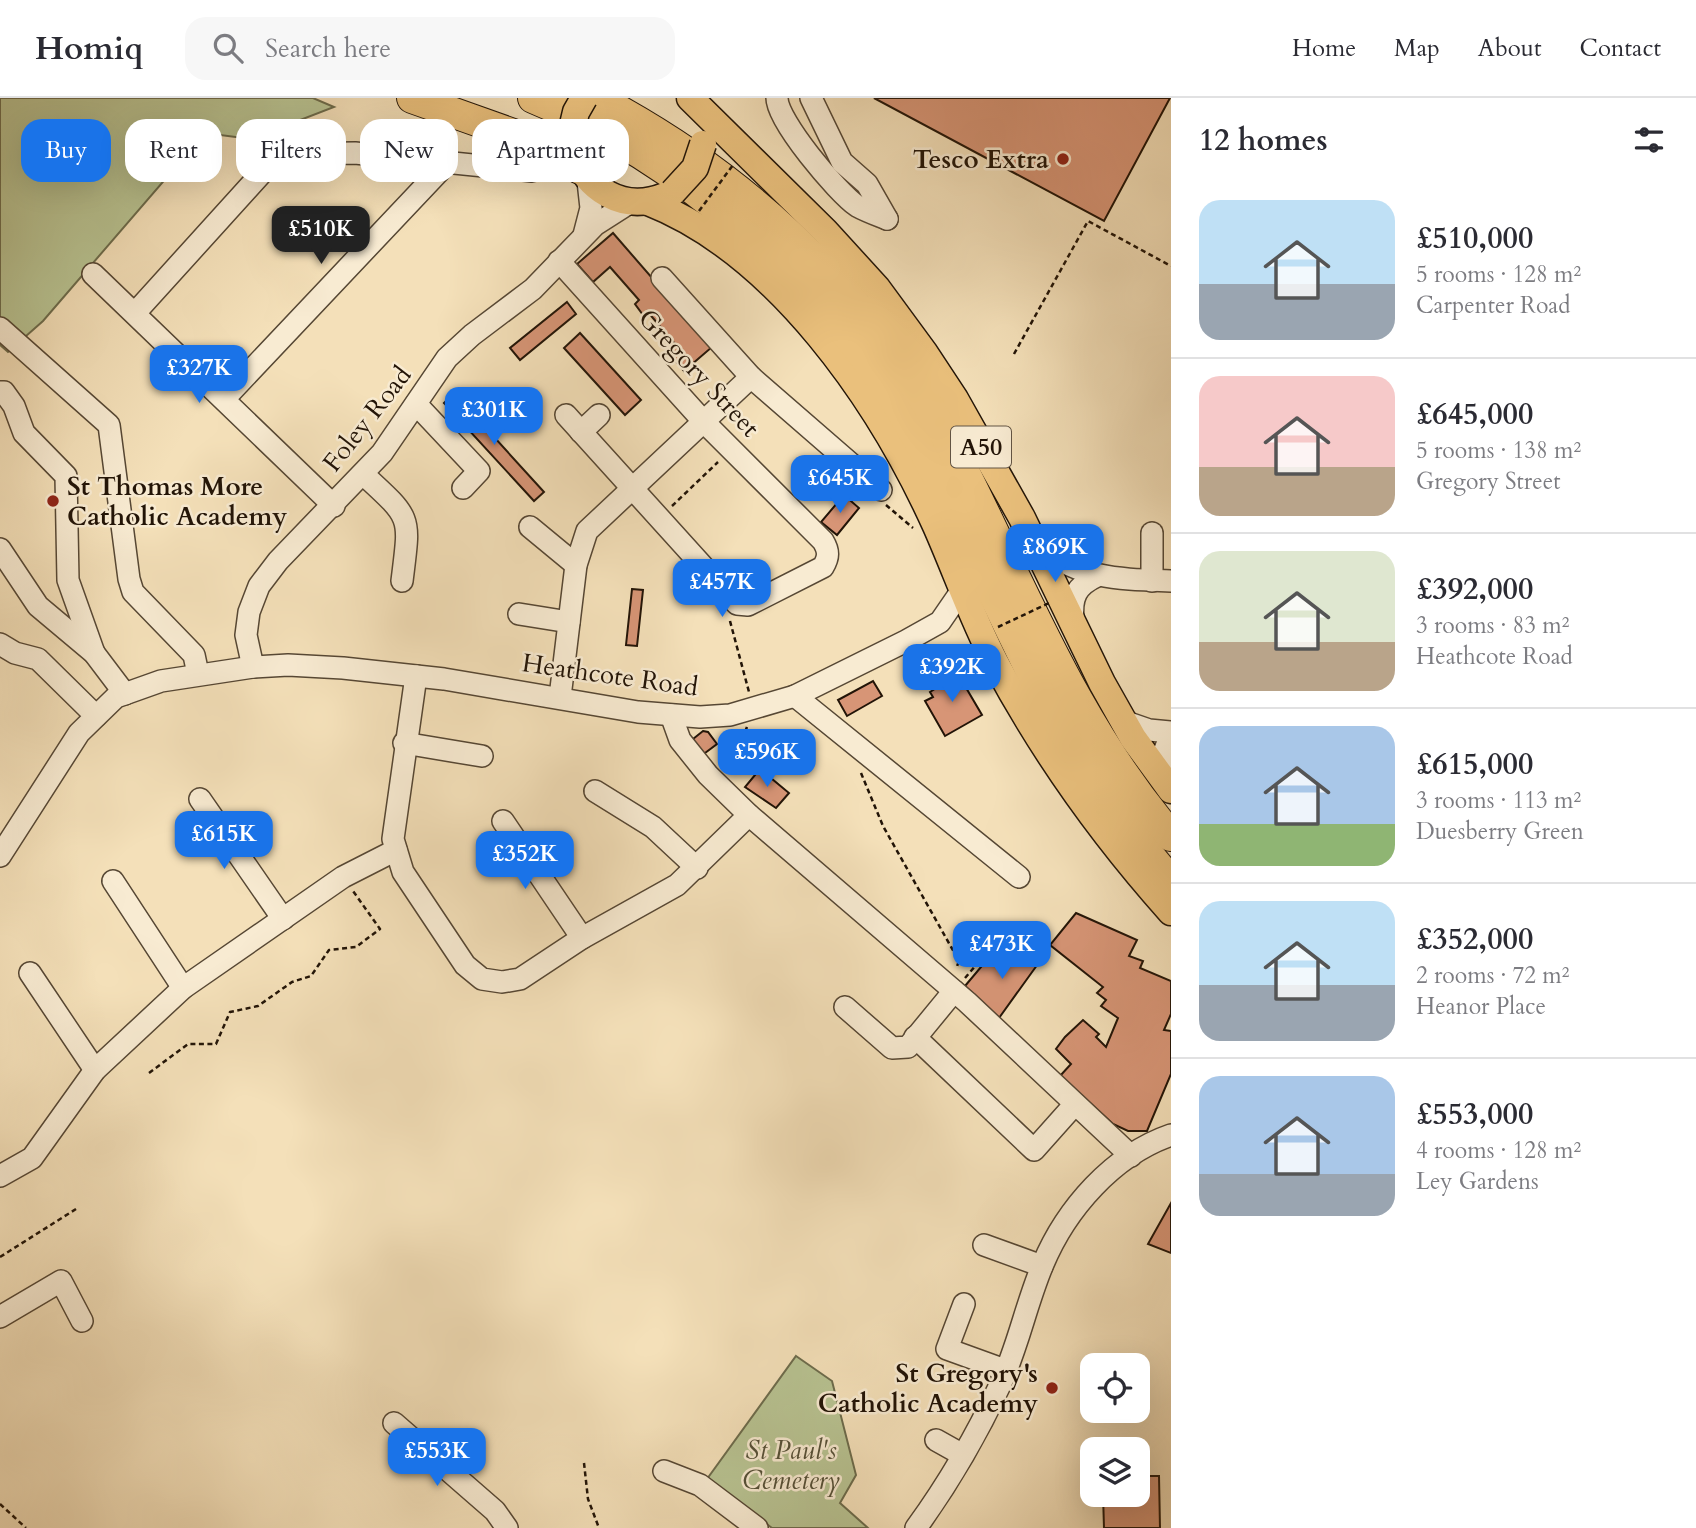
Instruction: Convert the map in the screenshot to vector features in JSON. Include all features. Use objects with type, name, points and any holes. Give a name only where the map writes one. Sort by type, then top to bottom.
[{"type":"highway","points":[[412,98],[472,119]]},
{"type":"highway","name":"A50","points":[[533,98],[608,135],[723,213],[792,274],[860,352],[907,422],[1039,686],[1082,762],[1171,881]]},
{"type":"highway","name":"A50","points":[[596,98],[659,134],[774,218],[808,249],[882,335],[914,381],[950,445],[1053,659],[1079,707],[1123,775],[1171,836]]},
{"type":"main road","points":[[574,119],[584,98]]},
{"type":"main road","points":[[639,202],[673,192],[695,168],[703,144],[703,131],[693,102]]},
{"type":"main road","name":"A50","points":[[693,102],[825,231],[877,288],[955,399],[1037,547],[1123,721],[1168,787]]},
{"type":"main road","points":[[593,182],[614,198],[639,202],[690,222],[724,244],[776,289],[813,331],[870,405],[902,457],[962,590],[988,628],[1019,704],[1075,791],[1129,864],[1171,912]]},
{"type":"street","points":[[777,98],[785,121],[828,176],[856,205],[887,219],[867,184],[842,162],[811,98]]},
{"type":"street","points":[[135,313],[279,154],[360,153]]},
{"type":"street","points":[[224,399],[429,182]]},
{"type":"street","points":[[584,235],[591,208],[585,182]]},
{"type":"street","name":"Foley Road","points":[[253,667],[246,635],[249,612],[259,586],[278,561],[334,506],[396,436],[447,358],[471,335],[533,289],[584,235],[615,210],[639,202]]},
{"type":"street","name":"Gregory Street","points":[[559,261],[704,422],[823,541],[828,552],[823,567],[743,606],[733,600],[660,517]]},
{"type":"street","points":[[93,274],[334,506]]},
{"type":"street","points":[[675,284],[751,377],[842,447],[881,490]]},
{"type":"street","points":[[0,328],[109,425],[129,579],[133,592],[194,655],[198,674]]},
{"type":"street","points":[[560,697],[576,565],[587,531],[751,377]]},
{"type":"street","points":[[0,392],[4,392],[14,406],[24,433],[66,476],[68,580],[94,653]]},
{"type":"street","points":[[416,404],[479,471],[463,488]]},
{"type":"street","points":[[566,415],[660,517]]},
{"type":"street","points":[[581,432],[599,415]]},
{"type":"street","points":[[363,474],[405,518],[408,528],[402,582]]},
{"type":"street","points":[[530,527],[576,565]]},
{"type":"street","points":[[1037,547],[1065,566],[1097,576],[1161,581],[1152,533]]},
{"type":"street","points":[[0,549],[38,606],[94,653],[125,694]]},
{"type":"street","points":[[1073,619],[1072,604],[1078,588],[1097,576]]},
{"type":"street","name":"Heathcote Road","points":[[0,856],[8,823],[79,733],[116,697],[161,681],[253,667],[302,665],[416,676],[560,697],[638,712],[710,716],[755,709],[795,696],[940,622],[962,590]]},
{"type":"street","points":[[233,653],[249,612]]},
{"type":"street","points":[[519,614],[569,622]]},
{"type":"street","points":[[940,622],[988,628]]},
{"type":"street","points":[[0,644],[15,653],[38,659],[96,716]]},
{"type":"street","points":[[416,676],[404,743],[393,838],[403,872],[457,953],[482,979],[502,982],[520,979],[582,938],[677,885],[749,815]]},
{"type":"street","points":[[795,696],[1019,877]]},
{"type":"street","points":[[671,715],[680,740],[721,788],[749,815],[950,988],[1131,1156]]},
{"type":"street","points":[[1123,721],[1171,734],[1164,752],[1168,787]]},
{"type":"street","points":[[404,743],[482,756]]},
{"type":"street","points":[[595,791],[653,827],[696,868]]},
{"type":"street","points":[[200,799],[283,919]]},
{"type":"street","points":[[503,821],[582,938]]},
{"type":"street","points":[[3,1168],[32,1158],[95,1070],[183,988],[343,877],[396,850]]},
{"type":"street","points":[[113,881],[183,988]]},
{"type":"street","points":[[30,973],[95,1070]]},
{"type":"street","points":[[845,1007],[892,1048],[908,1047],[950,988]]},
{"type":"street","points":[[915,1037],[1034,1150],[1075,1104]]},
{"type":"street","points":[[916,1528],[935,1502],[1005,1370],[1042,1266],[1079,1204],[1104,1176],[1131,1156],[1171,1135]]},
{"type":"street","points":[[984,1245],[1042,1266]]},
{"type":"street","points":[[0,1317],[61,1281],[82,1321]]},
{"type":"street","points":[[964,1304],[947,1349],[1005,1370]]},
{"type":"street","points":[[393,1423],[495,1511],[507,1528]]},
{"type":"street","points":[[936,1440],[961,1454]]},
{"type":"street","points":[[664,1471],[700,1485],[757,1528]]},
{"type":"path","points":[[699,211],[733,165]]},
{"type":"path","points":[[1014,354],[1088,221],[1169,265],[1171,257]]},
{"type":"path","points":[[660,517],[731,450]]},
{"type":"path","points":[[988,628],[1049,603]]},
{"type":"path","points":[[721,612],[731,621],[740,665],[755,709],[721,788]]},
{"type":"path","points":[[854,746],[866,788],[879,818],[959,961],[950,988]]},
{"type":"path","points":[[149,1073],[188,1044],[216,1044],[230,1012],[258,1006],[292,982],[311,976],[329,950],[356,947],[380,929],[343,877]]},
{"type":"path","points":[[950,988],[984,957],[1035,934]]},
{"type":"path","points":[[0,1257],[76,1209]]},
{"type":"path","points":[[584,1463],[589,1499],[598,1528]]},
{"type":"path","points":[[0,1504],[26,1528]]},
{"type":"green space","points":[[0,98],[313,98],[334,107],[303,119],[236,119],[236,137],[222,135],[222,119],[125,119],[125,182],[163,182],[43,321],[8,352],[0,345]]},
{"type":"green space","name":"St Paul's Cemetery","points":[[796,1356],[832,1381],[856,1475],[840,1503],[868,1528],[772,1528],[707,1479]]},
{"type":"building","name":"Tesco Extra","points":[[874,98],[1170,98],[1104,221]]},
{"type":"building","points":[[613,233],[712,347],[684,371],[667,351],[675,344],[647,311],[643,315],[635,304],[639,300],[610,267],[593,282],[577,264]]},
{"type":"building","points":[[567,302],[576,314],[520,360],[510,348]]},
{"type":"building","points":[[580,333],[641,400],[625,415],[564,348]]},
{"type":"building","points":[[454,393],[544,492],[534,501],[444,403]]},
{"type":"building","points":[[844,495],[859,508],[837,535],[821,522]]},
{"type":"building","points":[[632,589],[643,590],[637,646],[626,645]]},
{"type":"building","points":[[955,669],[982,715],[945,736],[925,701],[933,697],[930,692],[938,687],[934,681]]},
{"type":"building","points":[[873,681],[882,696],[847,716],[838,700]]},
{"type":"building","points":[[703,731],[708,732],[717,744],[701,756],[693,739]]},
{"type":"building","points":[[760,769],[789,793],[776,808],[745,787]]},
{"type":"building","points":[[1076,913],[1137,940],[1129,956],[1143,961],[1140,968],[1171,981],[1171,1014],[1164,1030],[1171,1031],[1171,1074],[1147,1131],[1128,1131],[1113,1124],[1060,1076],[1071,1064],[1056,1049],[1065,1037],[1083,1020],[1099,1034],[1096,1037],[1106,1047],[1118,1018],[1101,1006],[1106,1000],[1097,993],[1103,987],[1050,945]]},
{"type":"building","points":[[1024,949],[1040,961],[999,1018],[965,986],[986,961],[1007,961]]},
{"type":"building","points":[[1171,1203],[1171,1253],[1148,1244]]},
{"type":"building","points":[[1150,1476],[1159,1476],[1160,1528],[1104,1528],[1103,1507],[1150,1507]]},
{"type":"place","name":"Tesco Extra","points":[[1063,159]]},
{"type":"place","name":"St Thomas More Catholic Academy","points":[[53,501]]},
{"type":"place","name":"St Gregory's Catholic Academy","points":[[1052,1388]]}]
